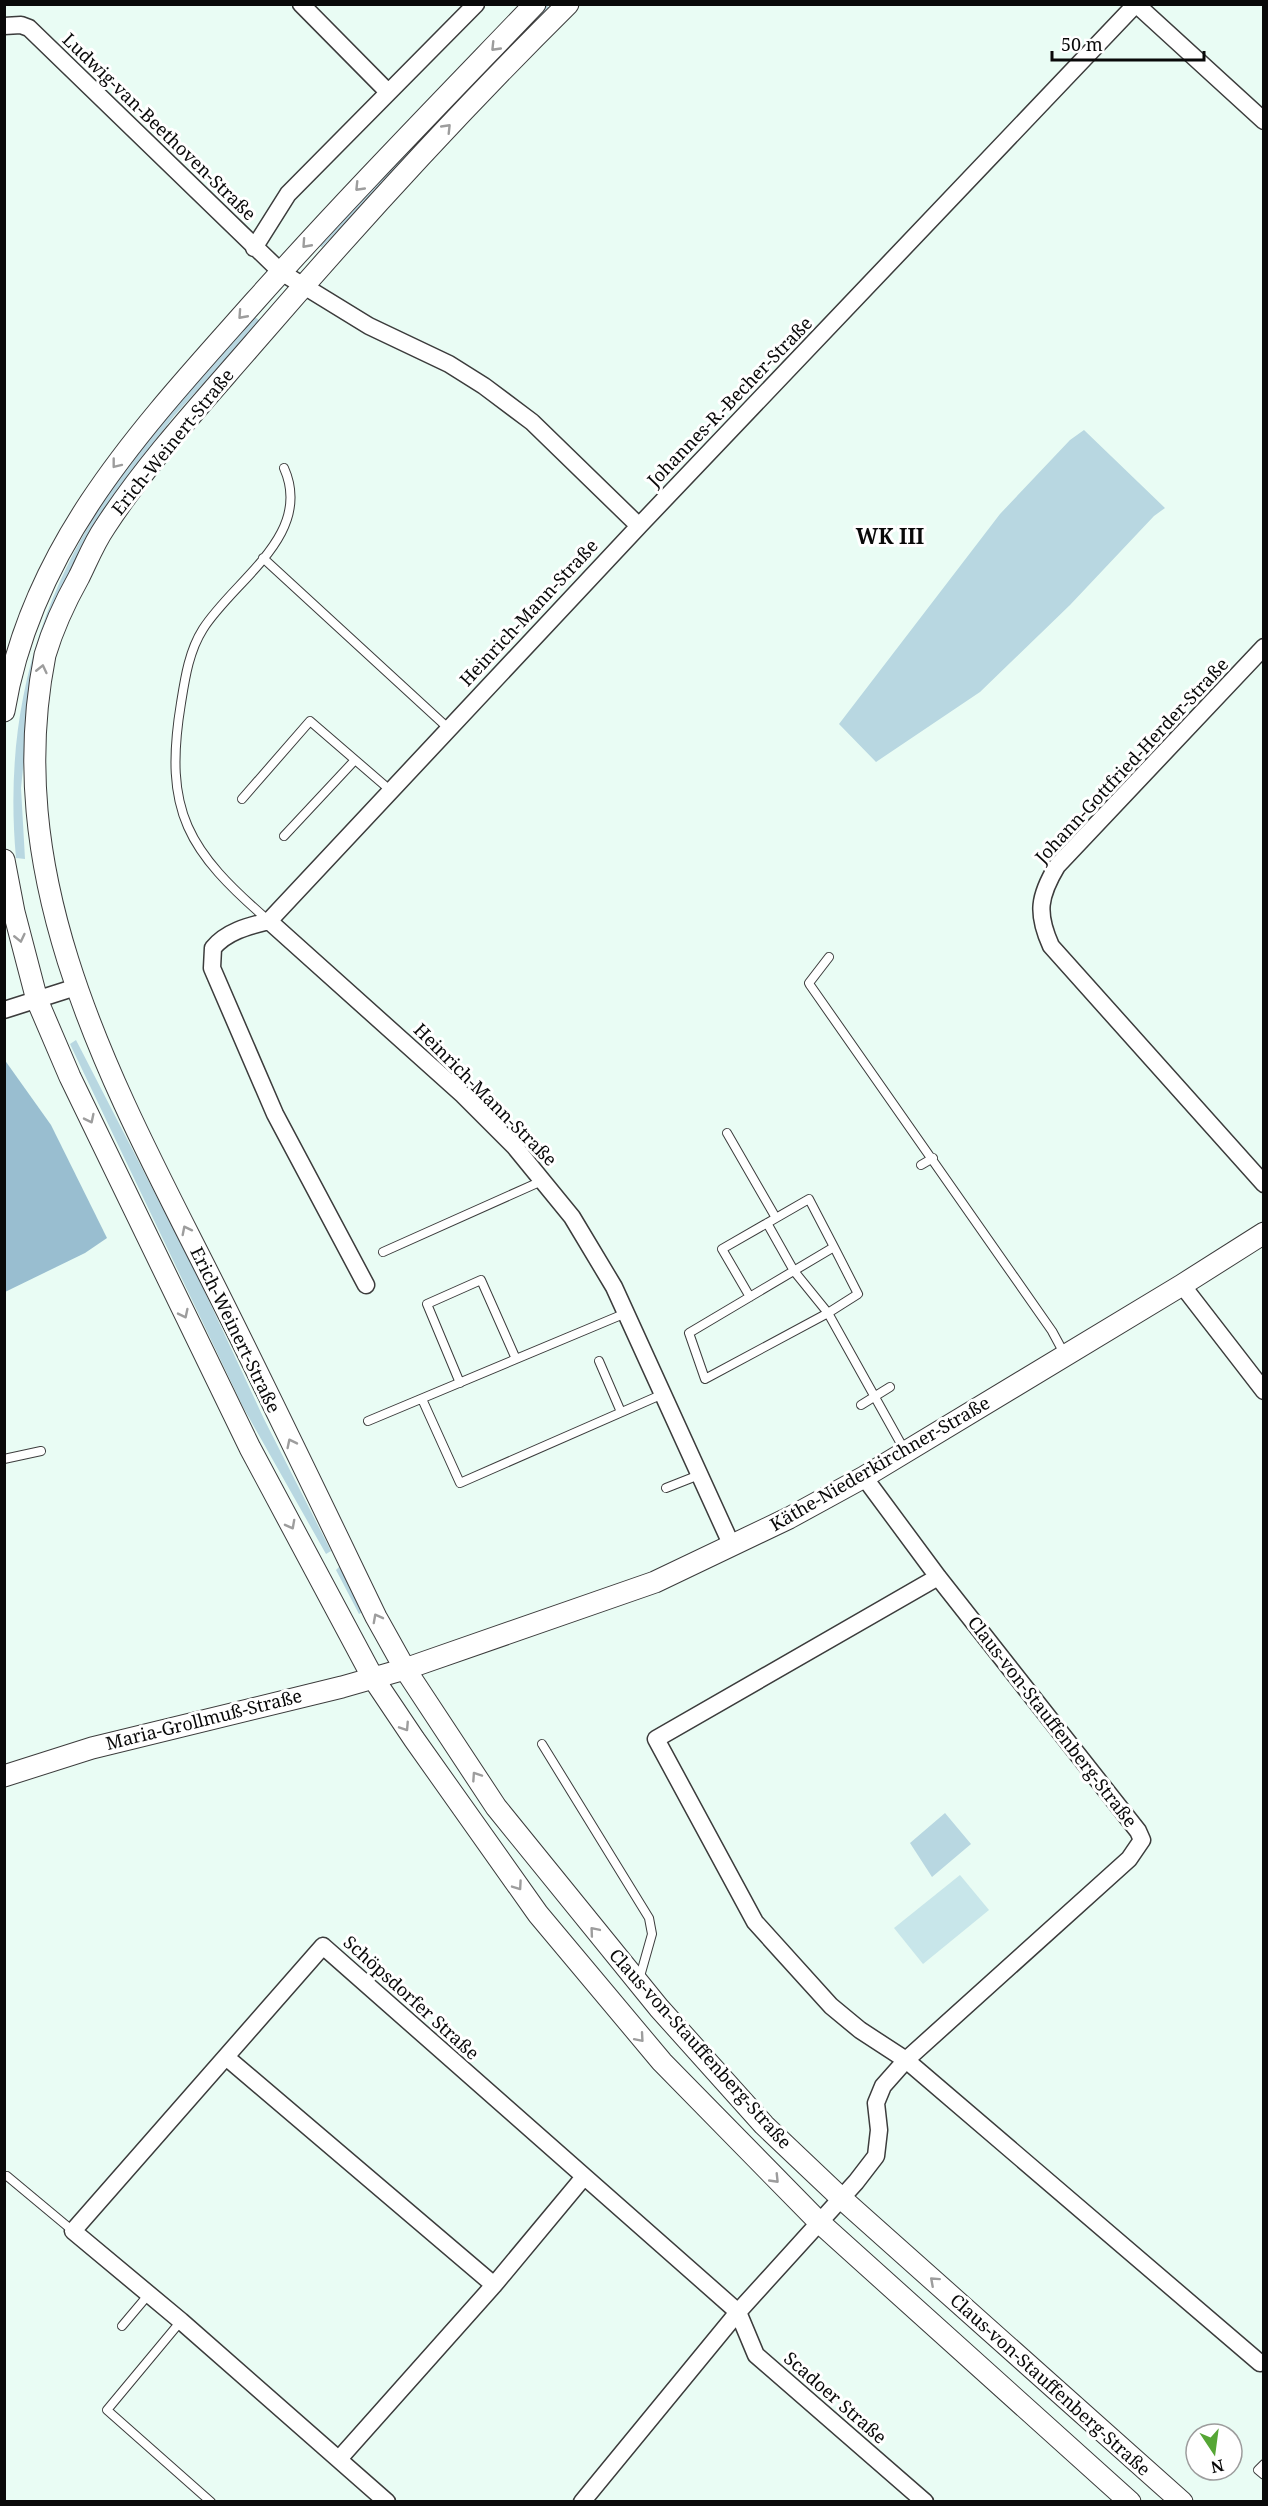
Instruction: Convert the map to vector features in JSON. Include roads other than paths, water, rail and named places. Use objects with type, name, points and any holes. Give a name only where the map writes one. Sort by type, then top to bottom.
[{"type":"street","points":[[302,4],[388,92]]},
{"type":"street","points":[[254,248],[288,194],[476,4]]},
{"type":"street","name":"Erich-Weinert-Straße","points":[[4,711],[23,633],[50,570],[74,524],[107,476],[151,418],[330,217],[535,4]]},
{"type":"street","name":"Erich-Weinert-Straße","points":[[405,1669],[376,1617],[115,1090],[70,989],[39,882],[31,825],[30,765],[34,710],[52,633],[102,531],[136,483],[302,286],[406,170],[568,4]]},
{"type":"street","points":[[1136,4],[1263,122]]},
{"type":"street","name":"Johannes-R.-Becher-Straße","points":[[639,526],[1136,4]]},
{"type":"street","name":"Ludwig-van-Beethoven-Straße","points":[[4,26],[21,24],[29,28],[254,248],[281,272],[302,286]]},
{"type":"street","points":[[302,286],[369,326],[449,364],[484,386],[532,422],[639,526]]},
{"type":"street","name":"Heinrich-Mann-Straße","points":[[639,526],[269,921],[463,1095],[544,1180],[595,1252],[626,1313],[732,1546]]},
{"type":"street","name":"Johann-Gottfried-Herder-Straße","points":[[1263,647],[1057,866],[1042,898],[1040,918],[1051,946],[1198,1107],[1263,1184]]},
{"type":"street","points":[[4,860],[14,912],[37,1000],[70,1077],[249,1448],[373,1678]]},
{"type":"street","points":[[269,921],[245,927],[218,942],[211,954],[212,968],[275,1114],[366,1285]]},
{"type":"street","points":[[4,1010],[70,989]]},
{"type":"street","name":"Käthe-Niederkirchner-Straße","points":[[405,1669],[655,1582],[732,1546],[864,1477],[1182,1286],[1263,1233]]},
{"type":"street","points":[[1182,1286],[1263,1391]]},
{"type":"street","name":"Claus-von-Stauffenberg-Straße","points":[[864,1477],[938,1577],[1138,1831],[1142,1840],[1129,1859],[906,2060]]},
{"type":"street","points":[[938,1577],[656,1738],[755,1922],[831,2006],[860,2030],[906,2060],[1260,2363]]},
{"type":"street","name":"Maria-Grollmuß-Straße","points":[[4,1776],[92,1748],[405,1669]]},
{"type":"street","name":"Claus-von-Stauffenberg-Straße","points":[[405,1669],[496,1808],[638,1983],[764,2125],[841,2198],[1182,2502]]},
{"type":"street","name":"Claus-von-Stauffenberg-Straße","points":[[373,1678],[538,1914],[662,2062],[819,2222],[1130,2502]]},
{"type":"street","name":"Schöpsdorfer Straße","points":[[73,2231],[323,1946],[583,2178],[738,2312]]},
{"type":"street","points":[[226,2057],[494,2285]]},
{"type":"street","points":[[582,2502],[738,2312],[876,2156],[879,2130],[876,2103],[883,2086],[906,2060]]},
{"type":"street","points":[[339,2459],[494,2285],[583,2178]]},
{"type":"street","points":[[73,2231],[181,2321],[387,2502]]},
{"type":"street","name":"Scadoer Straße","points":[[738,2312],[756,2355],[925,2502]]},
{"type":"lane","name":"Heinrich-Mann-Straße","points":[[269,921],[210,866],[185,819],[175,777],[175,745],[191,654],[202,630],[276,544],[291,508],[290,483],[284,468]]},
{"type":"lane","points":[[263,558],[448,728]]},
{"type":"lane","points":[[242,799],[310,721],[390,790]]},
{"type":"lane","points":[[284,836],[355,760]]},
{"type":"lane","points":[[829,957],[809,983],[1052,1331],[1065,1356]]},
{"type":"lane","points":[[727,1133],[776,1218]]},
{"type":"lane","points":[[921,1165],[933,1158]]},
{"type":"lane","points":[[383,1252],[544,1180]]},
{"type":"lane","points":[[750,1297],[722,1249],[809,1199],[834,1247],[858,1294],[828,1313],[705,1379],[689,1333],[750,1297],[794,1271],[834,1247]]},
{"type":"lane","points":[[767,1223],[794,1271],[828,1313],[906,1452]]},
{"type":"lane","points":[[460,1383],[427,1304],[482,1280],[516,1359]]},
{"type":"lane","points":[[368,1421],[626,1313]]},
{"type":"lane","points":[[599,1361],[621,1412]]},
{"type":"lane","points":[[861,1405],[890,1388]]},
{"type":"lane","points":[[422,1399],[460,1483],[663,1394]]},
{"type":"lane","points":[[4,1459],[41,1451]]},
{"type":"lane","points":[[666,1488],[699,1474]]},
{"type":"lane","points":[[542,1744],[649,1918],[652,1934],[638,1983]]},
{"type":"lane","points":[[7,2176],[73,2231]]},
{"type":"lane","points":[[122,2326],[148,2294]]},
{"type":"lane","points":[[181,2321],[107,2410],[211,2502]]},
{"type":"lane","points":[[1263,2463],[1258,2470],[1263,2475]]},
{"type":"district","name":"WK III","points":[[890,537]]}]
